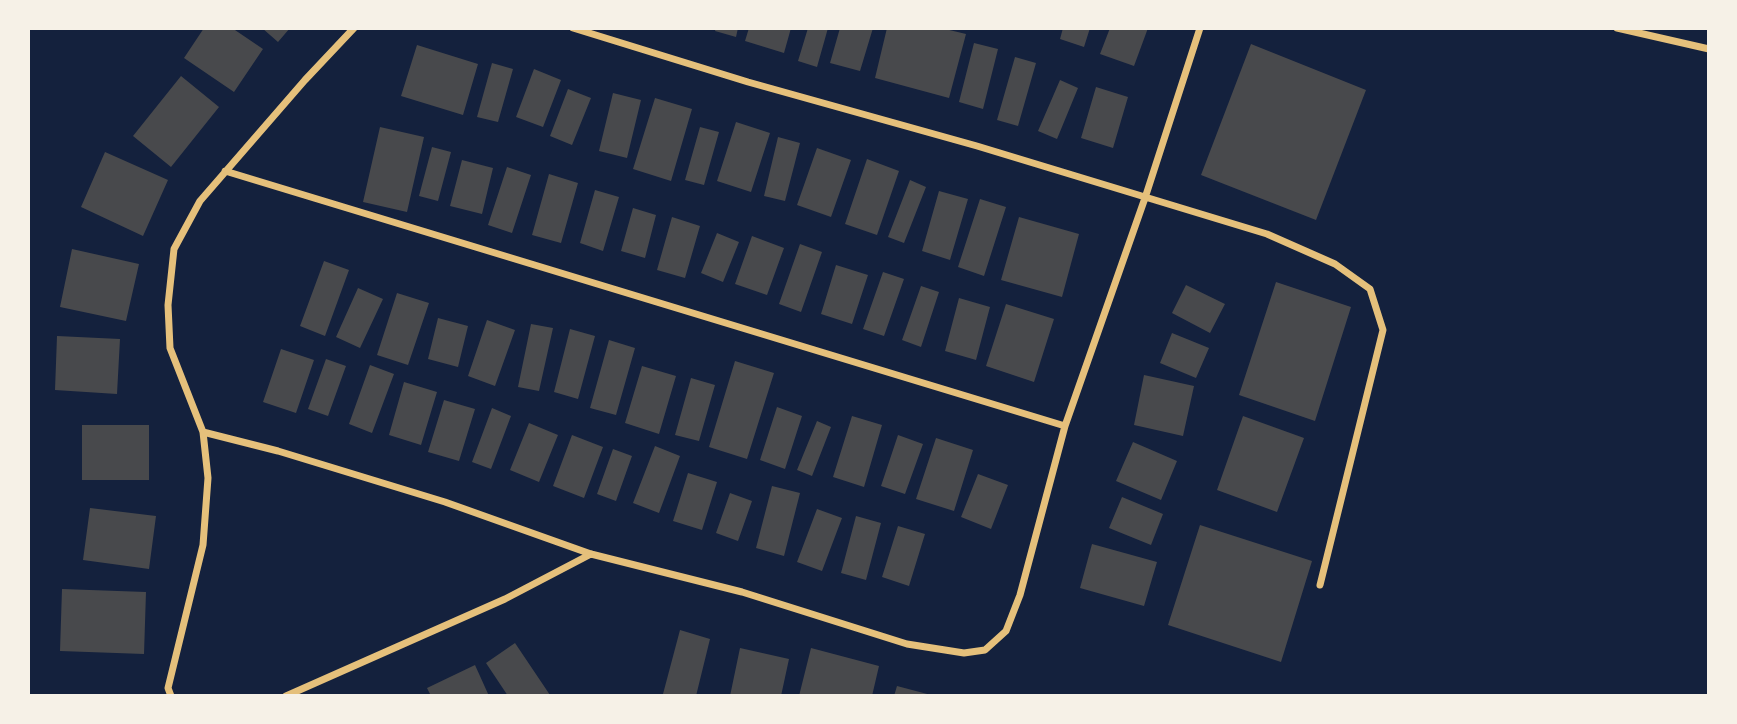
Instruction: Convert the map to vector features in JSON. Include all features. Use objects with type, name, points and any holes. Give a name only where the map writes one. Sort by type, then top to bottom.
[{"type":"street","points":[[171,696],[168,688],[203,545],[208,478],[203,432],[170,348],[168,305],[174,248],[200,201],[354,28]]},
{"type":"street","points":[[573,28],[1267,234],[1335,264],[1370,289],[1383,330],[1320,585]]},
{"type":"street","points":[[203,432],[278,451],[445,502],[591,554],[742,592],[907,644],[964,653],[985,650],[1006,631],[1020,596],[1065,426],[1145,198],[1200,28]]},
{"type":"street","points":[[1617,28],[1709,49]]},
{"type":"street","points":[[225,171],[1065,426]]},
{"type":"street","points":[[286,696],[493,604],[591,554]]},
{"type":"building","points":[[204,28],[232,28],[263,49],[234,92],[184,58]]},
{"type":"building","points":[[262,28],[290,28],[278,42]]},
{"type":"building","points":[[716,28],[738,28],[736,37],[715,31]]},
{"type":"building","points":[[749,28],[791,28],[784,53],[745,41]]},
{"type":"building","points":[[808,28],[828,28],[817,67],[798,61]]},
{"type":"building","points":[[840,28],[873,28],[860,71],[830,63]]},
{"type":"building","points":[[887,28],[941,28],[966,34],[949,98],[875,78]]},
{"type":"building","points":[[1063,28],[1090,28],[1084,47],[1060,39]]},
{"type":"building","points":[[1110,28],[1148,28],[1134,66],[1100,54]]},
{"type":"building","points":[[974,43],[998,49],[983,109],[959,102]]},
{"type":"building","points":[[1251,44],[1366,90],[1316,220],[1201,175]]},
{"type":"building","points":[[417,45],[478,64],[463,115],[401,96]]},
{"type":"building","points":[[1015,57],[1036,63],[1018,126],[997,120]]},
{"type":"building","points":[[492,63],[513,69],[498,122],[477,117]]},
{"type":"building","points":[[534,69],[561,80],[543,127],[516,117]]},
{"type":"building","points":[[181,76],[219,107],[171,167],[133,136]]},
{"type":"building","points":[[1060,80],[1078,88],[1057,139],[1038,131]]},
{"type":"building","points":[[1096,87],[1128,97],[1113,148],[1081,138]]},
{"type":"building","points":[[568,89],[591,98],[572,145],[550,136]]},
{"type":"building","points":[[613,93],[641,100],[627,158],[599,151]]},
{"type":"building","points":[[655,98],[692,109],[671,181],[633,169]]},
{"type":"building","points":[[736,122],[770,133],[751,192],[717,181]]},
{"type":"building","points":[[380,127],[424,137],[407,212],[363,202]]},
{"type":"building","points":[[700,127],[719,132],[704,185],[685,180]]},
{"type":"building","points":[[778,137],[800,143],[785,201],[764,196]]},
{"type":"building","points":[[432,147],[451,152],[438,201],[419,196]]},
{"type":"building","points":[[817,148],[851,160],[831,217],[797,205]]},
{"type":"building","points":[[105,152],[168,180],[143,236],[81,207]]},
{"type":"building","points":[[867,159],[899,171],[877,235],[845,224]]},
{"type":"building","points":[[462,160],[493,168],[482,214],[450,206]]},
{"type":"building","points":[[507,167],[531,175],[512,233],[488,225]]},
{"type":"building","points":[[549,174],[578,183],[561,243],[532,235]]},
{"type":"building","points":[[910,180],[926,187],[904,243],[888,237]]},
{"type":"building","points":[[595,190],[619,197],[603,251],[580,243]]},
{"type":"building","points":[[939,191],[968,199],[950,260],[922,251]]},
{"type":"building","points":[[980,199],[1006,207],[984,276],[958,267]]},
{"type":"building","points":[[633,208],[656,215],[645,258],[621,251]]},
{"type":"building","points":[[672,217],[700,226],[685,278],[657,270]]},
{"type":"building","points":[[1019,217],[1079,234],[1062,297],[1001,280]]},
{"type":"building","points":[[717,233],[739,242],[723,282],[701,273]]},
{"type":"building","points":[[752,236],[784,248],[767,295],[735,284]]},
{"type":"building","points":[[800,244],[822,252],[801,312],[779,304]]},
{"type":"building","points":[[72,249],[139,264],[126,321],[60,307]]},
{"type":"building","points":[[324,261],[349,270],[325,336],[300,326]]},
{"type":"building","points":[[836,265],[868,275],[852,324],[821,314]]},
{"type":"building","points":[[883,272],[904,279],[884,336],[863,329]]},
{"type":"building","points":[[1276,282],[1351,307],[1315,421],[1239,395]]},
{"type":"building","points":[[1186,285],[1225,304],[1210,333],[1172,313]]},
{"type":"building","points":[[921,286],[939,292],[921,347],[902,340]]},
{"type":"building","points":[[358,288],[383,299],[360,348],[336,337]]},
{"type":"building","points":[[397,293],[429,303],[408,365],[377,355]]},
{"type":"building","points":[[959,298],[990,307],[976,360],[945,351]]},
{"type":"building","points":[[1006,304],[1054,319],[1034,382],[986,366]]},
{"type":"building","points":[[438,318],[468,326],[458,367],[428,359]]},
{"type":"building","points":[[487,320],[515,330],[495,386],[468,376]]},
{"type":"building","points":[[531,324],[553,328],[539,391],[518,387]]},
{"type":"building","points":[[570,329],[595,336],[578,399],[554,392]]},
{"type":"building","points":[[1172,333],[1209,348],[1196,378],[1160,363]]},
{"type":"building","points":[[57,336],[120,339],[117,394],[55,390]]},
{"type":"building","points":[[609,340],[635,348],[616,415],[590,408]]},
{"type":"building","points":[[281,349],[314,360],[296,413],[263,402]]},
{"type":"building","points":[[326,359],[346,366],[328,416],[308,409]]},
{"type":"building","points":[[735,361],[774,373],[747,459],[709,447]]},
{"type":"building","points":[[370,365],[394,374],[372,433],[349,424]]},
{"type":"building","points":[[642,366],[676,376],[659,434],[625,423]]},
{"type":"building","points":[[1144,375],[1194,386],[1183,436],[1134,425]]},
{"type":"building","points":[[691,378],[715,385],[699,441],[675,435]]},
{"type":"building","points":[[404,382],[437,392],[421,445],[389,435]]},
{"type":"building","points":[[444,400],[475,409],[459,461],[428,452]]},
{"type":"building","points":[[777,407],[802,416],[785,469],[760,460]]},
{"type":"building","points":[[492,408],[511,416],[491,469],[472,462]]},
{"type":"building","points":[[852,416],[882,425],[864,487],[833,477]]},
{"type":"building","points":[[1243,416],[1304,438],[1277,512],[1217,490]]},
{"type":"building","points":[[817,421],[831,427],[812,476],[797,470]]},
{"type":"building","points":[[529,423],[558,435],[539,482],[510,470]]},
{"type":"building","points":[[82,425],[149,425],[149,480],[82,480]]},
{"type":"building","points":[[572,435],[603,447],[584,498],[553,486]]},
{"type":"building","points":[[898,435],[923,444],[905,494],[881,486]]},
{"type":"building","points":[[936,438],[973,450],[954,511],[916,499]]},
{"type":"building","points":[[1133,442],[1177,461],[1161,500],[1116,481]]},
{"type":"building","points":[[655,446],[680,456],[659,513],[633,503]]},
{"type":"building","points":[[613,449],[632,456],[616,501],[597,494]]},
{"type":"building","points":[[688,473],[717,482],[702,530],[673,521]]},
{"type":"building","points":[[978,474],[1008,485],[991,529],[961,517]]},
{"type":"building","points":[[772,486],[800,493],[784,556],[756,548]]},
{"type":"building","points":[[730,493],[752,501],[738,541],[716,533]]},
{"type":"building","points":[[1122,497],[1163,514],[1151,545],[1109,528]]},
{"type":"building","points":[[90,508],[156,516],[149,569],[83,560]]},
{"type":"building","points":[[817,509],[842,518],[822,571],[797,562]]},
{"type":"building","points":[[856,516],[881,523],[866,580],[841,573]]},
{"type":"building","points":[[1200,525],[1312,561],[1281,662],[1168,625]]},
{"type":"building","points":[[898,526],[925,534],[909,586],[882,577]]},
{"type":"building","points":[[1092,544],[1157,562],[1144,606],[1080,588]]},
{"type":"building","points":[[62,589],[146,592],[144,654],[60,651]]},
{"type":"building","points":[[680,630],[710,639],[696,696],[663,694]]},
{"type":"building","points":[[515,643],[550,695],[508,696],[486,663]]},
{"type":"building","points":[[740,648],[789,659],[781,696],[730,696]]},
{"type":"building","points":[[811,648],[879,666],[872,696],[799,696]]},
{"type":"building","points":[[475,665],[489,696],[431,696],[427,688]]},
{"type":"building","points":[[897,686],[931,695],[931,696],[894,696]]}]
